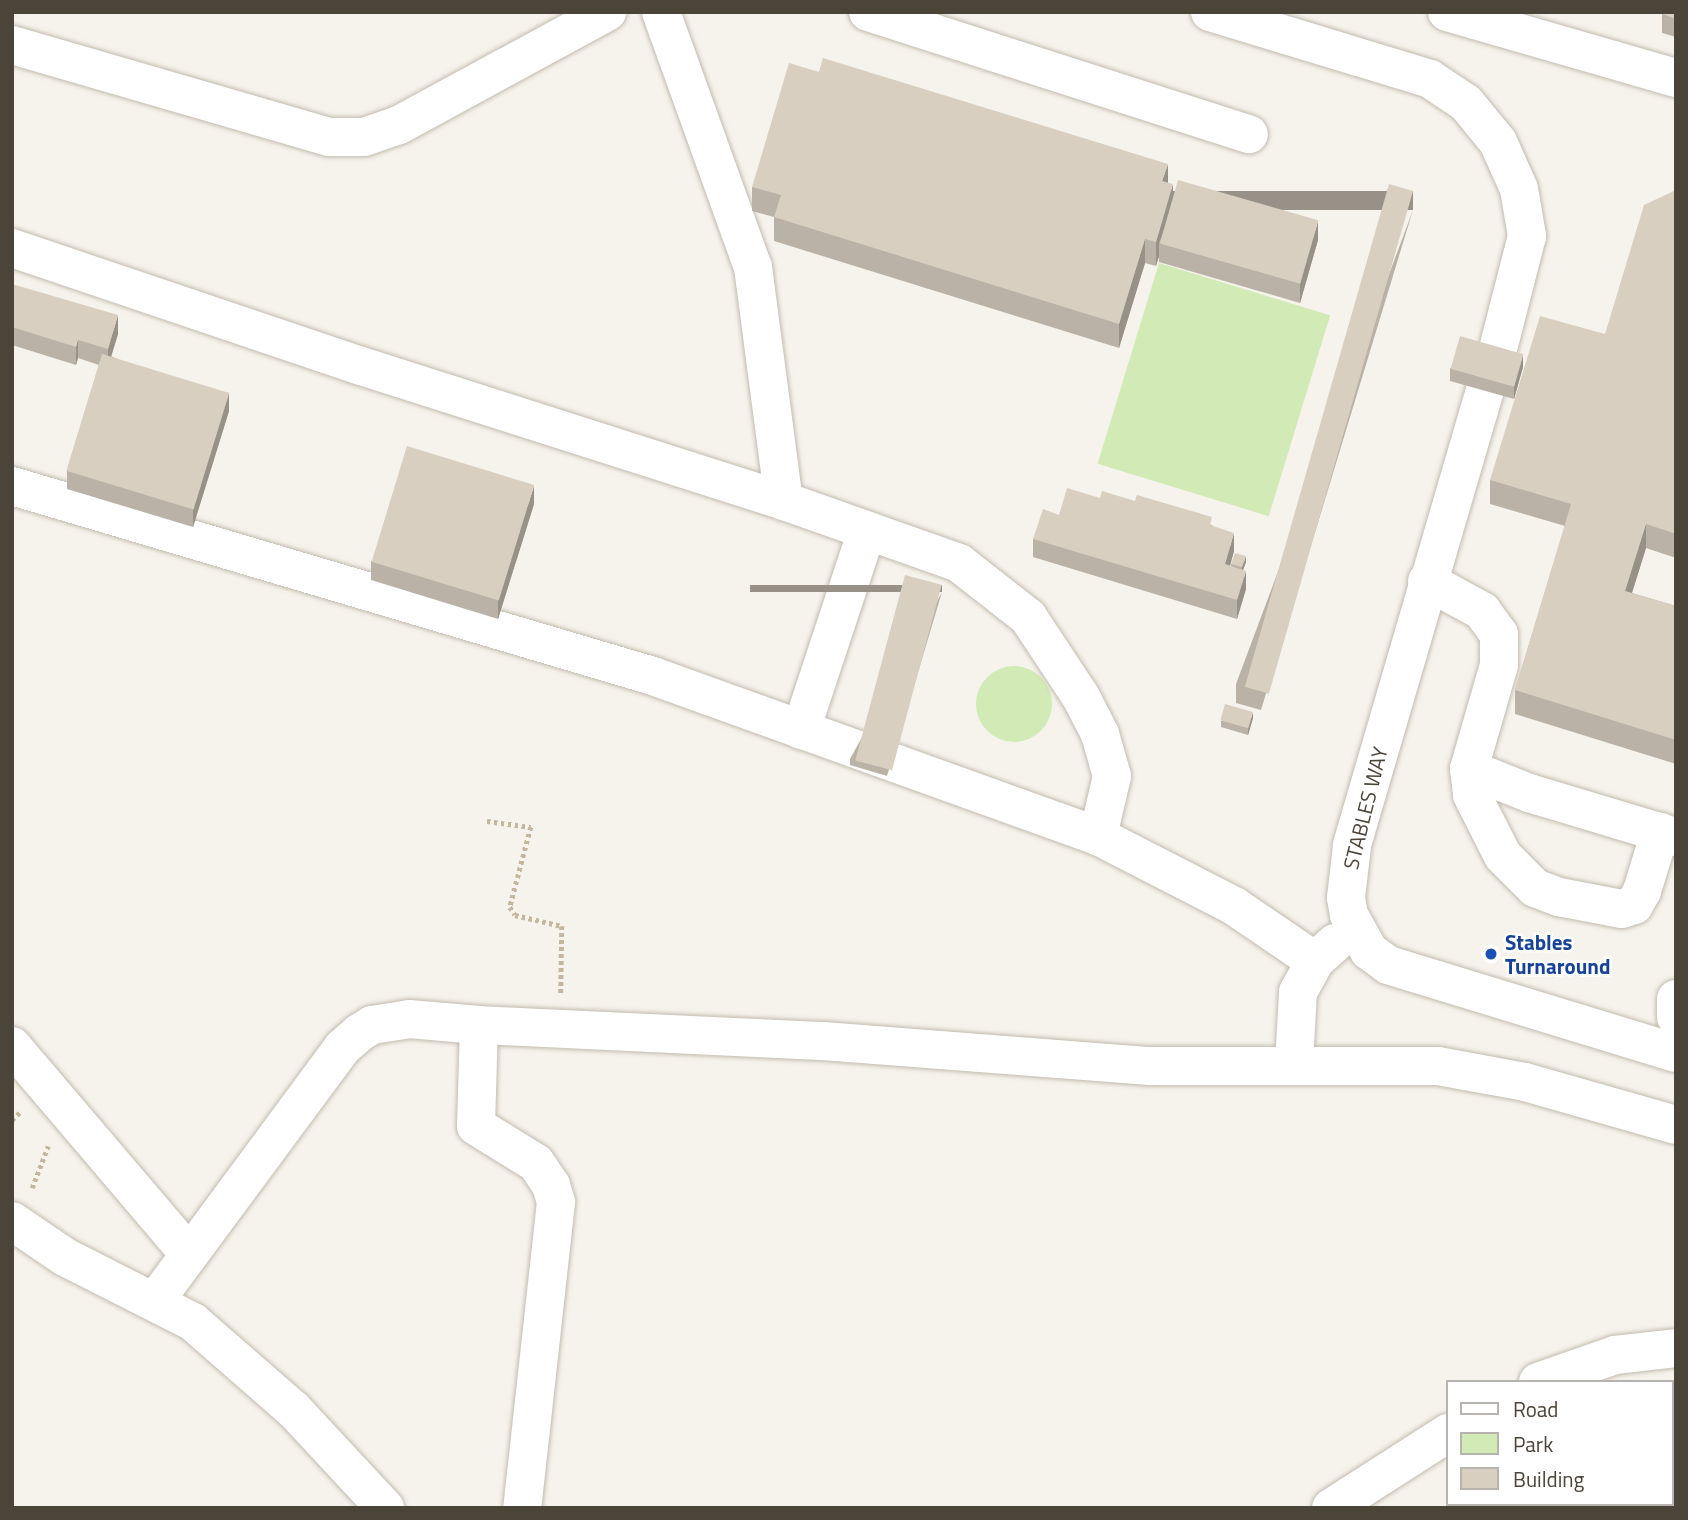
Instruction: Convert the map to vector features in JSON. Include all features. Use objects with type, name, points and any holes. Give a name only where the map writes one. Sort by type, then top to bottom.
[{"type":"street","points":[[12,45],[329,137],[364,137],[399,125],[607,12]]},
{"type":"street","points":[[661,12],[753,267],[784,501]]},
{"type":"street","points":[[868,12],[1249,134]]},
{"type":"street","name":"STABLES WAY","points":[[1210,12],[1430,79],[1466,103],[1498,142],[1519,189],[1527,236],[1490,374],[1427,581],[1352,846],[1346,898],[1355,933],[1369,951],[1388,965],[1676,1053]]},
{"type":"street","points":[[1447,12],[1676,78]]},
{"type":"street","points":[[12,248],[361,366],[784,501],[959,564],[1028,617],[1081,697],[1100,734],[1112,776],[1098,836]]},
{"type":"street","points":[[12,486],[653,677],[1098,836],[1234,906],[1315,961]]},
{"type":"street","points":[[801,730],[867,531]]},
{"type":"street","points":[[1427,581],[1482,611],[1499,634],[1499,665],[1469,769],[1472,795],[1503,856],[1535,888],[1559,897],[1622,909],[1633,905],[1668,835],[1469,769]]},
{"type":"street","points":[[1294,1064],[1298,992],[1315,961],[1355,933]]},
{"type":"street","points":[[1676,999],[1676,1017]]},
{"type":"street","points":[[155,1301],[342,1048],[359,1032],[372,1025],[409,1019],[479,1025],[823,1041],[1150,1066],[1438,1066],[1525,1082],[1676,1125]]},
{"type":"street","points":[[479,1025],[476,1125],[536,1163],[548,1178],[556,1202],[522,1508]]},
{"type":"street","points":[[12,1046],[189,1254]]},
{"type":"street","points":[[21,1207],[65,1258],[193,1322],[249,1369],[385,1508]]},
{"type":"street","points":[[1544,1380],[1615,1354],[1676,1348]]},
{"type":"street","points":[[1331,1508],[1446,1434]]},
{"type":"path","points":[[487,821],[531,827],[510,907],[515,915],[562,926],[560,1029]]},
{"type":"path","points":[[21,1207],[43,1151],[75,1122]]},
{"type":"green space","points":[[1159,263],[1330,315],[1269,516],[1098,464]]},
{"type":"green space","points":[[1014,666],[1029,669],[1041,677],[1049,689],[1052,704],[1049,719],[1041,731],[1029,739],[1014,742],[999,739],[987,731],[979,719],[976,704],[979,689],[987,677],[999,669]]},
{"type":"building","points":[[1676,12],[1676,19],[1662,14]]},
{"type":"building","points":[[823,58],[1168,164],[1162,181],[1173,184],[1156,242],[1145,239],[1119,324],[774,217],[781,195],[752,187],[789,63],[819,72]]},
{"type":"building","points":[[1178,180],[1318,220],[1300,284],[1160,243]]},
{"type":"building","points":[[1389,184],[1413,191],[1269,694],[1245,687]]},
{"type":"building","points":[[1676,190],[1676,534],[1646,524],[1625,591],[1676,606],[1676,740],[1515,690],[1571,504],[1490,480],[1540,316],[1605,334],[1644,205]]},
{"type":"building","points":[[12,284],[118,315],[108,349],[78,340],[76,347],[12,327]]},
{"type":"building","points":[[1460,336],[1523,354],[1514,387],[1451,369]]},
{"type":"building","points":[[102,354],[229,393],[194,510],[66,471]]},
{"type":"building","points":[[407,446],[534,485],[499,601],[372,562]]},
{"type":"building","points":[[1067,488],[1100,498],[1102,491],[1135,501],[1137,495],[1212,517],[1210,525],[1234,533],[1225,564],[1246,571],[1237,600],[1033,539],[1043,509],[1059,515]]},
{"type":"building","points":[[1235,553],[1246,556],[1242,567],[1231,564]]},
{"type":"building","points":[[905,575],[942,585],[892,770],[855,760]]},
{"type":"building","points":[[1225,704],[1253,712],[1248,728],[1220,720]]},
{"type":"place","name":"Stables Turnaround","points":[[1491,954]]}]
